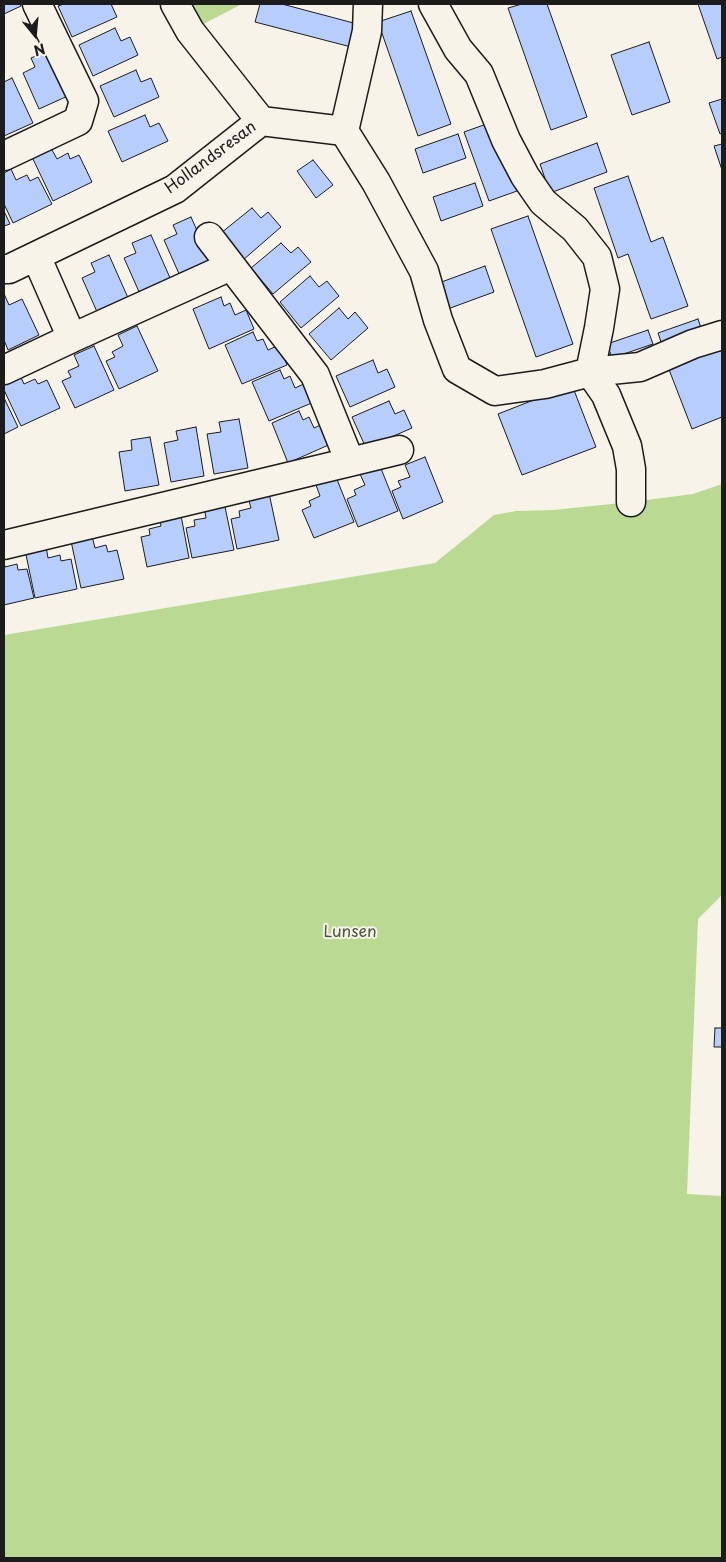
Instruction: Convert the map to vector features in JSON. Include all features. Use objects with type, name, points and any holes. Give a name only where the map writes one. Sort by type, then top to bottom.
[{"type":"street","points":[[4,156],[78,122],[84,101],[37,4]]},
{"type":"street","name":"Hollandsresan","points":[[4,269],[8,269],[36,256],[174,189],[261,121],[190,31],[176,4]]},
{"type":"street","points":[[368,4],[367,31],[344,131],[376,182],[424,271],[438,320],[456,369],[495,391],[545,384],[590,372],[640,367],[693,344],[722,335]]},
{"type":"street","points":[[432,4],[458,49],[479,74],[506,140],[525,176],[543,202],[575,229],[597,257],[605,289],[590,372],[606,394],[627,446],[631,502]]},
{"type":"street","points":[[261,121],[344,131]]},
{"type":"street","points":[[209,237],[315,376],[350,462]]},
{"type":"street","points":[[36,256],[72,338]]},
{"type":"street","points":[[4,370],[231,266]]},
{"type":"street","points":[[4,545],[400,450]]},
{"type":"green space","points":[[175,4],[242,4],[190,31]]},
{"type":"green space","name":"Lunsen","points":[[722,484],[722,895],[698,919],[687,1194],[722,1196],[722,1558],[4,1558],[4,635],[435,563],[494,515],[516,511],[553,510],[693,494]]},
{"type":"building","points":[[4,4],[20,4],[21,6],[4,14]]},
{"type":"building","points":[[64,4],[111,4],[117,17],[72,37],[58,6]]},
{"type":"building","points":[[260,4],[282,4],[361,25],[355,48],[255,22]]},
{"type":"building","points":[[522,4],[547,4],[587,117],[551,130],[508,8]]},
{"type":"building","points":[[698,4],[722,4],[722,57],[717,59]]},
{"type":"building","points":[[411,11],[451,124],[418,136],[378,22]]},
{"type":"building","points":[[115,28],[121,41],[130,37],[138,55],[93,76],[79,45]]},
{"type":"building","points":[[649,42],[670,102],[632,115],[611,55]]},
{"type":"building","points":[[50,50],[70,95],[39,109],[23,73],[35,67],[31,58]]},
{"type":"building","points":[[136,70],[141,82],[151,78],[159,97],[114,117],[100,86]]},
{"type":"building","points":[[12,78],[33,123],[4,136],[4,82]]},
{"type":"building","points":[[722,99],[722,133],[720,134],[709,103]]},
{"type":"building","points":[[145,115],[150,127],[159,123],[168,141],[122,162],[108,131]]},
{"type":"building","points":[[492,122],[517,191],[489,201],[464,132]]},
{"type":"building","points":[[458,134],[466,158],[423,173],[415,149]]},
{"type":"building","points":[[597,143],[607,172],[550,193],[540,164]]},
{"type":"building","points":[[722,144],[722,170],[714,146]]},
{"type":"building","points":[[51,148],[57,159],[68,153],[70,159],[79,155],[92,182],[53,201],[32,157]]},
{"type":"building","points":[[313,160],[333,185],[316,198],[297,171]]},
{"type":"building","points":[[11,169],[16,180],[27,175],[30,181],[38,177],[52,204],[13,223],[4,204],[4,173]]},
{"type":"building","points":[[628,176],[651,242],[663,237],[688,306],[651,319],[628,254],[618,258],[594,188]]},
{"type":"building","points":[[475,183],[483,206],[441,221],[433,197]]},
{"type":"building","points":[[252,208],[261,218],[268,212],[281,227],[243,260],[221,233]]},
{"type":"building","points":[[4,211],[10,224],[4,226]]},
{"type":"building","points":[[528,216],[573,344],[536,357],[491,229]]},
{"type":"building","points":[[191,217],[211,262],[180,276],[164,240],[177,234],[173,225]]},
{"type":"building","points":[[151,235],[171,280],[140,294],[124,258],[136,253],[132,243]]},
{"type":"building","points":[[281,243],[291,253],[298,247],[311,262],[273,294],[251,268]]},
{"type":"building","points":[[109,255],[129,300],[98,314],[82,278],[95,272],[91,263]]},
{"type":"building","points":[[485,266],[494,292],[445,310],[436,284]]},
{"type":"building","points":[[310,276],[319,287],[327,281],[339,296],[301,328],[280,302]]},
{"type":"building","points":[[5,296],[9,305],[22,299],[39,335],[8,350],[4,340]]},
{"type":"building","points":[[221,297],[224,306],[230,303],[235,315],[246,310],[254,329],[209,349],[193,309]]},
{"type":"building","points":[[339,308],[348,319],[355,312],[368,328],[331,360],[309,334]]},
{"type":"building","points":[[698,319],[702,331],[662,345],[658,333]]},
{"type":"building","points":[[137,326],[158,371],[119,389],[106,361],[115,357],[112,352],[123,346],[118,335]]},
{"type":"building","points":[[648,330],[653,344],[612,358],[607,344]]},
{"type":"building","points":[[253,332],[257,341],[263,339],[268,350],[279,345],[287,365],[242,384],[225,345]]},
{"type":"building","points":[[94,346],[114,390],[75,408],[62,381],[71,377],[68,371],[79,366],[74,355]]},
{"type":"building","points":[[722,347],[722,417],[692,429],[668,367]]},
{"type":"building","points":[[373,360],[378,373],[387,369],[395,387],[350,407],[336,376]]},
{"type":"building","points":[[280,370],[284,379],[290,376],[295,388],[306,383],[314,402],[269,421],[252,382]]},
{"type":"building","points":[[19,373],[24,384],[35,379],[38,384],[47,380],[60,408],[21,426],[4,390],[4,380]]},
{"type":"building","points":[[572,385],[596,447],[522,475],[498,414]]},
{"type":"building","points":[[4,401],[18,427],[4,434]]},
{"type":"building","points":[[389,401],[395,414],[404,410],[412,428],[366,448],[352,417]]},
{"type":"building","points":[[299,411],[303,420],[309,417],[314,428],[325,423],[333,443],[288,463],[272,423]]},
{"type":"building","points":[[239,419],[248,468],[214,474],[207,434],[221,432],[219,422]]},
{"type":"building","points":[[196,427],[204,476],[171,482],[164,443],[178,440],[176,431]]},
{"type":"building","points":[[150,437],[159,485],[125,491],[119,452],[132,450],[131,440]]},
{"type":"building","points":[[425,457],[443,502],[403,519],[392,491],[401,487],[398,481],[410,477],[405,465]]},
{"type":"building","points":[[380,466],[398,511],[358,527],[347,499],[356,495],[354,490],[365,485],[360,474]]},
{"type":"building","points":[[336,477],[354,522],[314,538],[302,510],[311,506],[309,501],[320,496],[316,485]]},
{"type":"building","points":[[269,493],[279,540],[237,549],[231,519],[240,517],[239,511],[251,508],[248,497]]},
{"type":"building","points":[[224,502],[234,550],[192,558],[186,528],[195,526],[194,520],[206,518],[204,506]]},
{"type":"building","points":[[180,510],[189,558],[147,567],[141,537],[150,535],[149,529],[161,526],[159,515]]},
{"type":"building","points":[[92,536],[95,548],[106,545],[108,552],[117,550],[124,579],[81,588],[71,541]]},
{"type":"building","points":[[46,546],[48,558],[60,555],[61,561],[71,559],[77,589],[35,598],[25,550]]},
{"type":"building","points":[[4,561],[5,567],[17,564],[18,570],[27,569],[34,598],[4,605]]},
{"type":"building","points":[[715,1028],[722,1028],[722,1047],[714,1047]]}]
